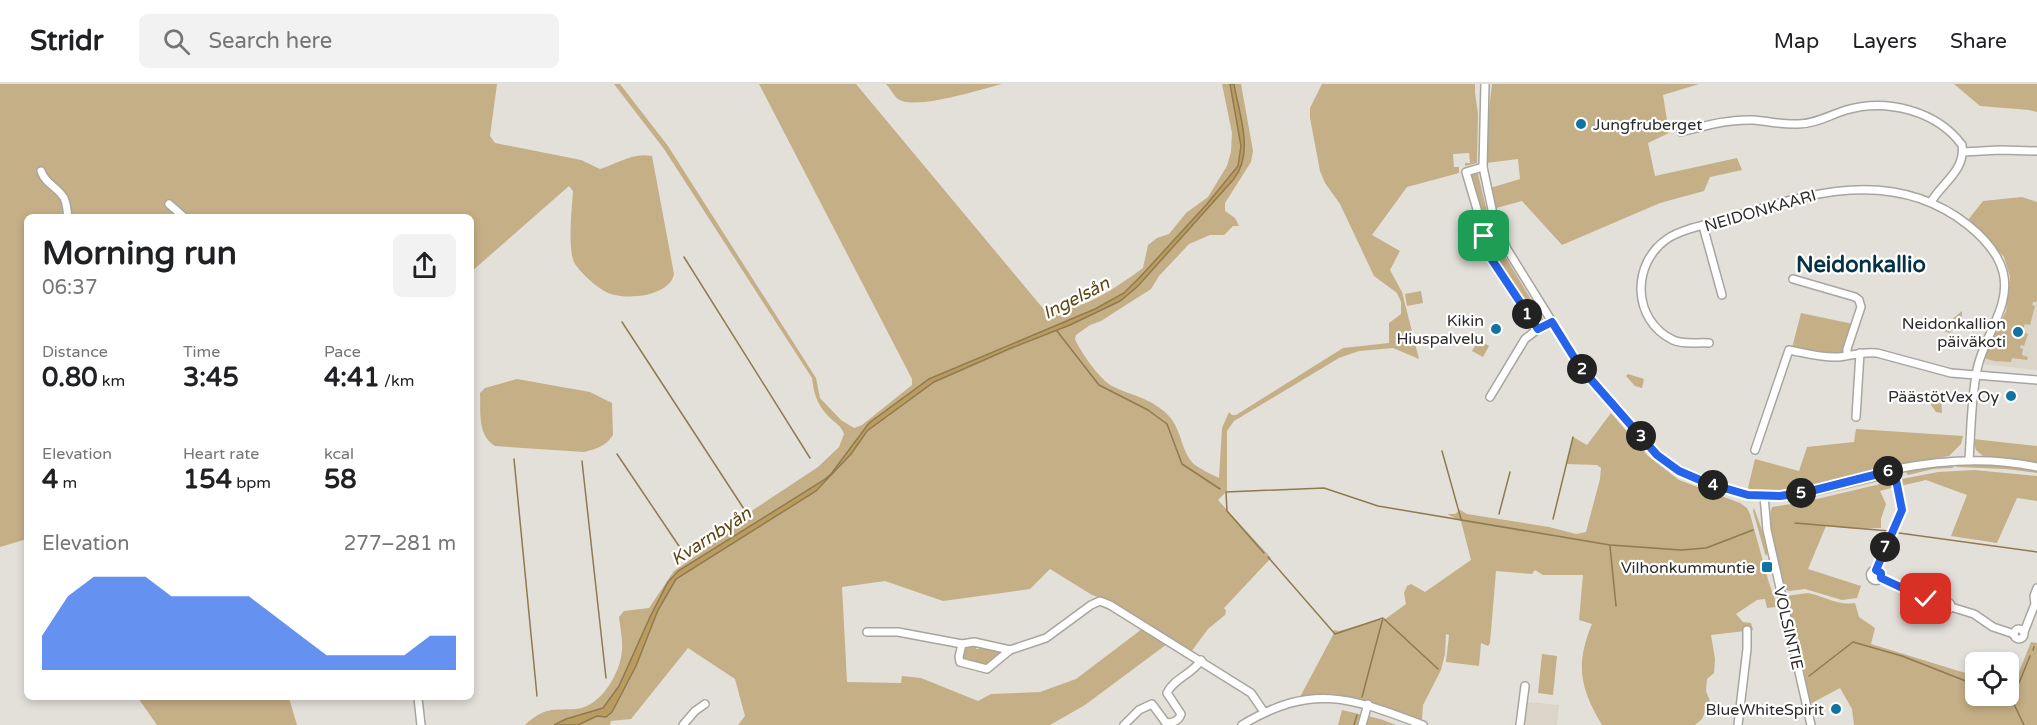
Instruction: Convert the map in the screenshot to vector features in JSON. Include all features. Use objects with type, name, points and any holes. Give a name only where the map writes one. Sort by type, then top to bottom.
[{"type":"street","points":[[1485,84],[1483,167],[1493,214],[1507,249],[1580,367],[1657,455],[1668,464],[1707,483],[1748,495],[1764,496],[1807,492],[1894,470],[1934,463],[1969,460],[2037,467]]},
{"type":"street","points":[[1681,132],[1736,120],[1799,124],[1822,120],[1859,107],[1887,106],[1907,109],[1934,120],[1957,138],[1962,145],[1963,152],[1959,166],[1937,191],[1931,202]]},
{"type":"street","points":[[1963,152],[2037,151]]},
{"type":"street","points":[[1483,167],[1466,172],[1486,245],[1492,260],[1538,329]]},
{"type":"street","points":[[41,171],[48,184],[58,190],[65,200],[67,214]]},
{"type":"street","name":"NEIDONKAARI","points":[[1708,343],[1673,340],[1658,330],[1647,316],[1640,292],[1641,277],[1646,262],[1655,249],[1675,235],[1802,196],[1851,189],[1893,191],[1931,202],[1974,230],[1992,249],[2003,273],[2005,292],[2003,305],[1983,345],[1976,375],[1969,460]]},
{"type":"street","points":[[169,204],[180,214]]},
{"type":"street","points":[[1703,226],[1722,295]]},
{"type":"street","points":[[1793,279],[1859,300],[1861,307],[1847,349],[1847,356]]},
{"type":"street","points":[[1490,397],[1520,346],[1538,329],[1552,322]]},
{"type":"street","points":[[1755,450],[1789,350],[1826,356],[1876,353],[1936,370],[2037,380]]},
{"type":"street","points":[[1856,417],[1860,353]]},
{"type":"street","points":[[1894,470],[1902,510],[1876,570],[1871,574],[1872,578],[1877,580],[1881,578],[1943,606],[1947,602],[1951,607],[1974,614],[1993,627],[2014,634],[2020,639],[2024,636],[2035,604],[2034,596],[2037,588]]},
{"type":"street","name":"VOLSINTIE","points":[[1764,496],[1767,530],[1811,725]]},
{"type":"street","points":[[962,644],[960,662],[987,669],[1011,650],[1046,638],[1100,601],[1201,660],[1251,693],[1264,712]]},
{"type":"street","points":[[1738,725],[1747,630]]},
{"type":"street","points":[[867,632],[898,632],[962,644],[974,642],[1011,650]]},
{"type":"street","points":[[1124,725],[1139,710],[1152,704],[1166,723],[1171,723],[1180,717],[1181,714],[1167,693],[1169,687],[1198,666],[1201,660]]},
{"type":"street","points":[[1520,725],[1524,686]]},
{"type":"street","points":[[1242,725],[1264,712],[1301,700],[1334,698],[1368,704],[1423,725]]},
{"type":"street","points":[[418,700],[421,725]]},
{"type":"street","points":[[683,725],[695,711],[705,704]]},
{"type":"street","points":[[1362,725],[1368,704]]},
{"type":"shaded area","points":[[0,84],[497,84],[490,136],[495,143],[581,160],[600,169],[632,157],[652,156],[674,274],[671,282],[664,288],[645,295],[623,296],[606,292],[585,276],[575,264],[571,249],[573,191],[569,186],[474,269],[474,214],[24,214],[24,540],[0,547]]},
{"type":"shaded area","points":[[614,84],[620,84],[668,146],[816,378],[820,398],[841,420],[854,428],[862,425],[912,385],[912,379],[759,84],[856,84],[1046,312],[1073,308],[1098,298],[1132,276],[1143,268],[1148,245],[1157,238],[1169,234],[1186,213],[1208,197],[1227,166],[1231,152],[1232,133],[1222,84],[1230,84],[1241,146],[1238,166],[1190,224],[1124,293],[1094,309],[929,379],[869,423],[824,480],[673,575],[650,617],[619,686],[603,708],[554,725],[525,725],[543,712],[576,709],[594,702],[614,678],[621,659],[622,642],[619,617],[624,611],[649,608],[674,571],[741,524],[753,510],[818,467],[839,447],[844,434],[840,426],[819,404],[812,378],[664,149]]},
{"type":"shaded area","points":[[886,84],[1002,84],[933,101],[906,102],[898,99]]},
{"type":"shaded area","points":[[1230,84],[1234,84],[1244,134],[1240,169],[1233,180],[1137,287],[1120,301],[1070,325],[934,382],[867,431],[851,454],[816,491],[676,579],[658,610],[636,666],[612,712],[606,717],[597,716],[578,725],[554,725],[603,708],[619,686],[668,582],[678,571],[824,480],[869,423],[929,379],[1095,309],[1124,293],[1207,204],[1238,166],[1241,146]]},
{"type":"shaded area","points":[[1234,84],[1241,84],[1253,151],[1251,162],[1225,203],[1225,211],[1235,218],[1239,226],[1233,226],[1224,235],[1210,235],[1189,244],[1159,276],[1151,289],[1101,321],[1090,325],[1076,335],[1075,339],[1091,365],[1107,383],[1149,401],[1169,416],[1177,428],[1190,460],[1219,478],[1222,428],[1229,412],[1236,415],[1343,348],[1389,343],[1389,323],[1401,314],[1401,302],[1397,293],[1374,276],[1340,204],[1325,183],[1320,171],[1310,108],[1322,84],[1475,84],[1478,114],[1477,163],[1465,166],[1465,163],[1470,163],[1469,153],[1453,154],[1454,167],[1459,167],[1459,173],[1407,187],[1372,235],[1400,251],[1390,270],[1402,292],[1419,359],[1393,348],[1359,351],[1339,358],[1234,421],[1227,431],[1227,491],[1218,500],[1271,558],[1224,608],[1225,615],[1208,629],[1191,652],[1050,569],[1030,589],[943,601],[885,581],[842,587],[847,682],[901,683],[902,676],[921,678],[978,701],[991,694],[1040,692],[1076,679],[1142,629],[1167,644],[1085,705],[1050,725],[738,725],[745,716],[735,679],[688,648],[631,719],[611,721],[610,725],[578,725],[597,716],[608,716],[612,712],[636,666],[658,610],[676,579],[816,491],[851,454],[867,431],[934,382],[1070,325],[1120,301],[1137,287],[1238,174],[1244,136]]},
{"type":"shaded area","points":[[1492,84],[1699,84],[1663,95],[1669,133],[1648,143],[1655,176],[1737,158],[1742,170],[1710,177],[1704,191],[1660,203],[1562,245],[1522,201],[1496,208],[1490,188],[1520,179],[1518,159],[1486,163],[1487,126]]},
{"type":"shaded area","points":[[1954,84],[2037,84],[2037,112],[1980,106]]},
{"type":"shaded area","points":[[1473,173],[1478,174],[1488,216],[1500,248],[1543,319],[1541,324],[1537,324],[1494,259],[1470,176]]},
{"type":"shaded area","points":[[2022,197],[2037,202],[2037,300],[2032,305],[2035,306],[2030,325],[2025,324],[2022,332],[2028,334],[2024,346],[2021,345],[2020,348],[2023,349],[2022,355],[2028,357],[2027,360],[2012,358],[2011,362],[1994,361],[1984,358],[2006,311],[2010,277],[2004,257],[1968,220],[1983,201]]},
{"type":"shaded area","points":[[1421,291],[1423,303],[1407,306],[1405,294]]},
{"type":"shaded area","name":"Neidonkallion päiväkoti","points":[[2037,292],[2037,370],[1981,364],[1984,358],[1991,359]]},
{"type":"shaded area","points":[[1962,311],[1960,321],[1952,331],[1949,333],[1940,329]]},
{"type":"shaded area","points":[[1801,313],[1853,324],[1843,353],[1821,353],[1792,348]]},
{"type":"shaded area","points":[[1479,340],[1489,346],[1483,357],[1472,351]]},
{"type":"shaded area","points":[[1628,374],[1644,379],[1642,388],[1635,386],[1626,376]]},
{"type":"shaded area","points":[[517,379],[590,392],[612,403],[613,435],[607,442],[584,452],[495,446],[485,436],[483,429],[480,415],[480,393],[485,388]]},
{"type":"shaded area","points":[[1935,395],[1941,398],[1942,413],[1936,412],[1931,405],[1932,397]]},
{"type":"shaded area","points":[[1611,413],[1648,456],[1679,480],[1740,503],[1747,508],[1750,514],[1777,605],[1767,608],[1765,599],[1757,600],[1736,614],[1743,622],[1751,623],[1753,630],[1711,635],[1715,659],[1714,673],[1707,679],[1706,691],[1710,701],[1702,719],[1695,725],[1602,725],[1589,699],[1582,676],[1583,652],[1592,624],[1579,620],[1583,575],[1543,575],[1535,570],[1532,574],[1496,571],[1490,643],[1488,646],[1481,643],[1479,666],[1446,662],[1449,635],[1446,634],[1441,670],[1423,705],[1422,721],[1391,709],[1348,698],[1300,697],[1334,630],[1339,631],[1384,620],[1406,604],[1404,593],[1407,586],[1411,584],[1425,592],[1471,560],[1461,521],[1447,514],[1455,514],[1460,510],[1467,514],[1549,527],[1576,534],[1586,532],[1601,468],[1597,465],[1566,464],[1573,437],[1587,445]]},
{"type":"shaded area","points":[[1856,429],[1963,436],[1961,444],[1949,456],[1883,468],[1788,492],[1752,491],[1748,488],[1755,459],[1799,471],[1807,447],[1854,442]]},
{"type":"shaded area","points":[[1973,439],[2037,446],[2037,463],[1983,456],[1976,450]]},
{"type":"shaded area","points":[[1957,465],[2006,465],[2037,470],[2037,473],[1957,467]]},
{"type":"shaded area","points":[[1953,466],[1953,468],[1933,469],[1908,475],[1906,473],[1910,470]]},
{"type":"shaded area","points":[[1974,470],[2037,476],[2037,501],[2017,498],[1997,543],[1951,536],[1967,495],[1926,480],[1900,486],[1902,479],[1938,472]]},
{"type":"shaded area","points":[[1880,476],[1888,479],[1813,497],[1821,492]]},
{"type":"shaded area","points":[[1889,482],[1895,487],[1880,491],[1886,504],[1881,519],[1881,528],[1857,529],[1826,526],[1808,569],[1861,586],[1857,598],[1842,600],[1805,589],[1789,591],[1785,589],[1771,534],[1772,507]]},
{"type":"shaded area","points":[[1754,508],[1767,544],[1767,556],[1753,511]]},
{"type":"shaded area","points":[[1808,593],[1837,602],[1855,603],[1859,617],[1875,628],[1871,644],[1965,673],[1965,706],[2019,706],[2019,672],[2031,642],[2037,643],[2037,725],[1854,725],[1852,709],[1840,688],[1810,704],[1797,632],[1790,619],[1786,596]]},
{"type":"shaded area","points":[[965,645],[977,645],[976,649],[980,646],[1004,652],[989,666],[963,662],[962,650]]},
{"type":"shaded area","points":[[1542,654],[1557,656],[1553,695],[1538,693]]},
{"type":"shaded area","points":[[139,700],[290,700],[297,725],[157,725]]},
{"type":"shaded area","points":[[1528,702],[1559,705],[1557,725],[1525,725]]},
{"type":"shaded area","points":[[1342,710],[1380,719],[1396,725],[1338,725]]},
{"type":"waterway","points":[[684,257],[810,458]]},
{"type":"waterway","name":"Kvarnbyån","points":[[622,322],[744,509]]},
{"type":"waterway","points":[[1057,331],[1099,385],[1148,410],[1167,424],[1182,464],[1220,489]]},
{"type":"waterway","points":[[1553,519],[1573,437]]},
{"type":"waterway","points":[[1442,451],[1461,519]]},
{"type":"waterway","name":"Kvarnbyån","points":[[617,454],[683,552]]},
{"type":"waterway","points":[[514,459],[537,696]]},
{"type":"waterway","points":[[582,461],[606,678]]},
{"type":"waterway","points":[[1499,514],[1510,472]]},
{"type":"waterway","points":[[1264,553],[1227,511],[1226,492],[1324,488],[1378,506],[1610,545],[1681,550],[1706,548],[1753,530]]},
{"type":"waterway","points":[[1795,523],[1889,531]]},
{"type":"waterway","points":[[1899,533],[2037,552]]},
{"type":"waterway","points":[[1610,546],[1616,606]]},
{"type":"waterway","points":[[1268,557],[1335,634],[1383,618],[1362,697]]},
{"type":"waterway","points":[[1384,619],[1438,669]]},
{"type":"waterway","points":[[1809,676],[1853,642],[1902,656],[1965,681]]},
{"type":"waterway","points":[[2019,683],[2030,656]]},
{"type":"waterway","points":[[2015,706],[2024,725]]},
{"type":"waterway","points":[[1354,725],[1357,715]]},
{"type":"place","name":"Jungfruberget","points":[[1581,124]]},
{"type":"place","name":"Kikin Hiuspalvelu","points":[[1496,329]]},
{"type":"place","name":"Neidonkallion päiväkoti","points":[[2018,332]]},
{"type":"place","name":"PäästötVex Oy","points":[[2011,396]]},
{"type":"place","name":"Vilhonkummuntie","points":[[1767,567]]},
{"type":"place","name":"BlueWhiteSpirit","points":[[1836,709]]},
{"type":"district","name":"Neidonkallio","points":[[1861,264]]},
{"type":"route","points":[[1484,236],[1492,260],[1533,323],[1538,329],[1552,322],[1580,367],[1657,455],[1679,471],[1707,483],[1748,495],[1780,496],[1807,492],[1894,470],[1903,505],[1876,570],[1881,573],[1881,578],[1926,599]]},
{"type":"water label","name":"Ingelsån","points":[[1076,298]]}]
